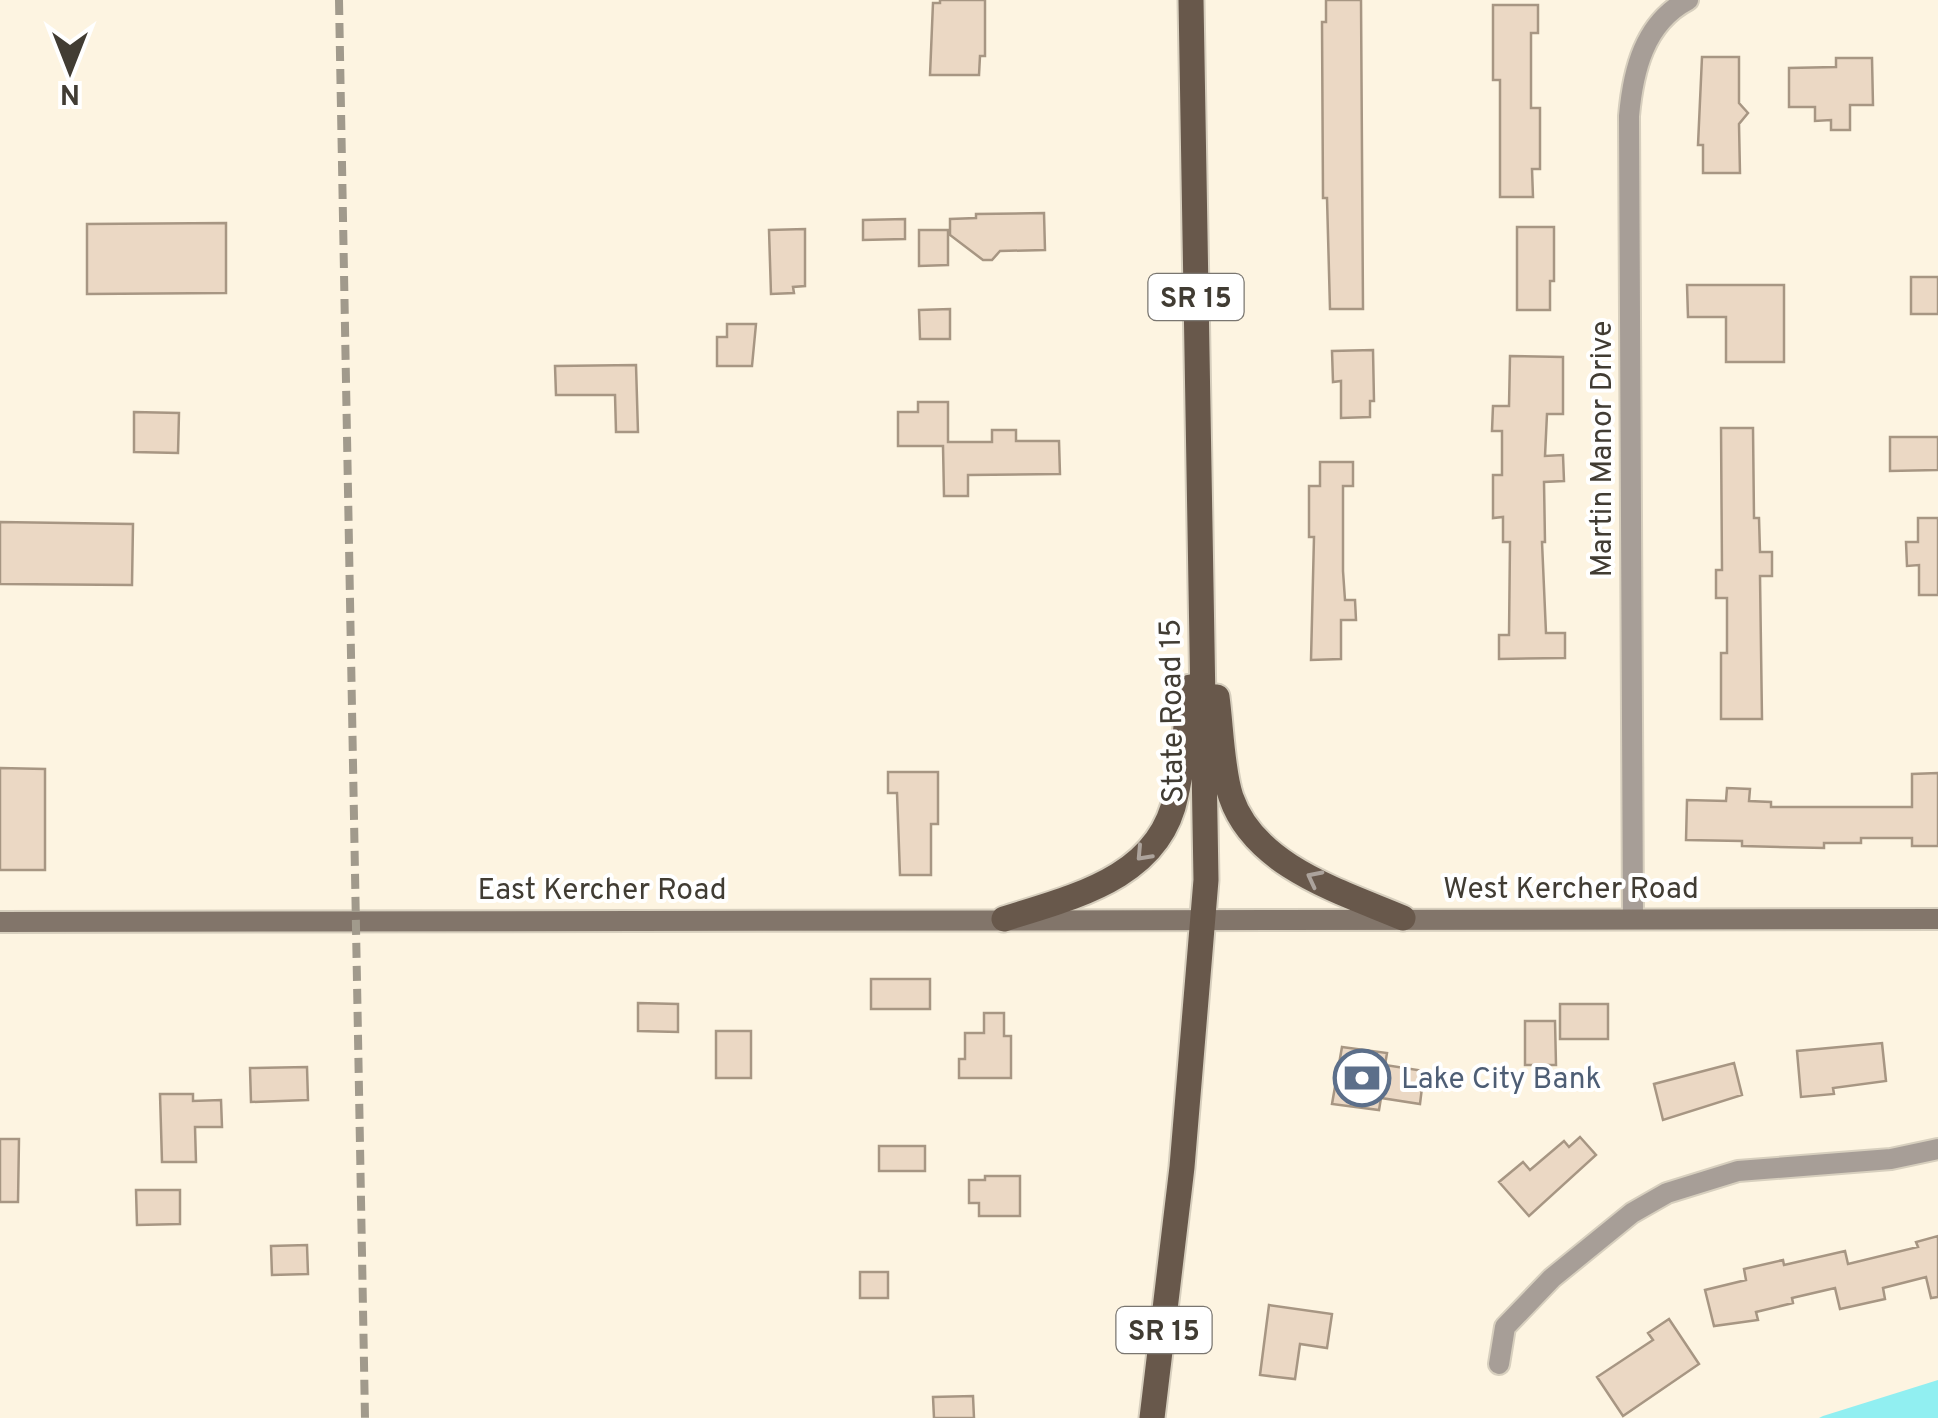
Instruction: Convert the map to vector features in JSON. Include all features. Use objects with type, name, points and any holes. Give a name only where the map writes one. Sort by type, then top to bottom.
[{"type":"main road","name":"State Road 15","points":[[1152,1418],[1174,1242],[1206,880],[1191,0]]},
{"type":"main road","points":[[1202,593],[1231,798],[1272,854],[1325,884],[1404,918]]},
{"type":"main road","points":[[1004,919],[1089,892],[1116,878],[1138,862],[1162,832],[1176,798],[1202,593]]},
{"type":"main road","name":"West Kercher Road","points":[[1204,919],[1938,919]]},
{"type":"main road","name":"East Kercher Road","points":[[0,922],[1204,919]]},
{"type":"street","name":"Martin Manor Drive","points":[[1633,919],[1629,116],[1636,66],[1646,42],[1670,13],[1688,0]]},
{"type":"street","points":[[1499,1364],[1505,1327],[1552,1278],[1632,1212],[1667,1193],[1738,1172],[1891,1159],[1938,1148]]},
{"type":"water","points":[[1938,1380],[1938,1418],[1819,1418],[1823,1416]]},
{"type":"building","points":[[985,0],[985,56],[980,56],[979,75],[930,75],[933,3]]},
{"type":"building","points":[[1326,0],[1361,0],[1363,309],[1330,309],[1327,198],[1323,198],[1322,22],[1326,22]]},
{"type":"building","points":[[1493,5],[1538,5],[1538,33],[1531,33],[1531,108],[1540,108],[1540,169],[1532,169],[1533,197],[1500,197],[1500,80],[1493,80]]},
{"type":"building","points":[[1702,57],[1739,57],[1739,103],[1748,113],[1739,124],[1740,173],[1703,173],[1703,145],[1698,145]]},
{"type":"building","points":[[1836,58],[1872,58],[1873,105],[1850,105],[1850,130],[1831,130],[1831,120],[1815,121],[1815,107],[1789,107],[1789,68],[1836,67]]},
{"type":"building","points":[[1044,213],[1045,250],[1000,251],[992,260],[983,260],[950,235],[950,219],[976,218],[976,214]]},
{"type":"building","points":[[905,219],[905,239],[863,240],[863,220]]},
{"type":"building","points":[[226,223],[226,293],[87,294],[87,224]]},
{"type":"building","points":[[1517,227],[1554,227],[1550,310],[1517,310]]},
{"type":"building","points":[[805,229],[805,286],[793,287],[794,293],[771,294],[769,230]]},
{"type":"building","points":[[919,230],[948,230],[948,265],[919,266]]},
{"type":"building","points":[[1911,277],[1938,277],[1938,314],[1911,314]]},
{"type":"building","points":[[1687,285],[1784,285],[1784,362],[1726,362],[1726,317],[1688,317]]},
{"type":"building","points":[[950,309],[950,339],[920,339],[919,310]]},
{"type":"building","points":[[727,324],[756,324],[752,366],[717,366],[717,337],[727,337]]},
{"type":"building","points":[[1373,350],[1374,401],[1370,401],[1370,417],[1341,418],[1341,381],[1333,382],[1332,351]]},
{"type":"building","points":[[1510,356],[1563,357],[1563,414],[1547,414],[1545,456],[1563,455],[1564,481],[1544,482],[1542,542],[1546,633],[1565,633],[1565,658],[1499,659],[1499,635],[1509,635],[1510,542],[1503,542],[1503,517],[1493,518],[1493,475],[1502,475],[1502,431],[1492,431],[1493,406],[1509,406]]},
{"type":"building","points":[[636,365],[638,432],[616,432],[615,395],[556,395],[555,366]]},
{"type":"building","points":[[918,402],[948,402],[948,442],[992,442],[992,430],[1016,430],[1016,441],[1059,441],[1060,474],[968,475],[968,496],[944,496],[943,446],[898,446],[898,412],[918,412]]},
{"type":"building","points":[[134,412],[179,413],[178,453],[134,452]]},
{"type":"building","points":[[1721,428],[1753,428],[1754,518],[1759,518],[1760,552],[1772,552],[1772,576],[1760,576],[1762,719],[1721,719],[1721,653],[1727,653],[1727,598],[1716,598],[1716,570],[1722,570]]},
{"type":"building","points":[[1890,437],[1938,437],[1938,470],[1890,471]]},
{"type":"building","points":[[1320,462],[1353,462],[1353,486],[1343,486],[1343,571],[1345,600],[1355,600],[1356,620],[1341,620],[1341,659],[1311,660],[1314,537],[1309,537],[1309,486],[1320,486]]},
{"type":"building","points":[[1918,518],[1938,518],[1938,595],[1919,595],[1919,565],[1907,566],[1906,542],[1918,542]]},
{"type":"building","points":[[0,522],[133,524],[132,585],[0,584]]},
{"type":"building","points":[[0,768],[45,769],[45,870],[0,870]]},
{"type":"building","points":[[888,772],[938,772],[938,824],[931,824],[931,875],[900,875],[897,793],[888,793]]},
{"type":"building","points":[[1938,773],[1938,846],[1912,846],[1912,838],[1861,838],[1861,843],[1824,843],[1824,848],[1686,840],[1687,800],[1726,801],[1727,788],[1750,789],[1749,801],[1771,802],[1771,807],[1912,807],[1912,774]]},
{"type":"building","points":[[871,979],[930,979],[930,1009],[871,1009]]},
{"type":"building","points":[[638,1003],[678,1004],[678,1032],[638,1031]]},
{"type":"building","points":[[1560,1004],[1608,1004],[1608,1039],[1560,1039]]},
{"type":"building","points":[[984,1013],[1004,1013],[1004,1036],[1011,1036],[1011,1078],[959,1078],[959,1059],[965,1059],[965,1033],[984,1033]]},
{"type":"building","points":[[1525,1021],[1555,1021],[1556,1065],[1525,1065]]},
{"type":"building","points":[[716,1031],[751,1031],[751,1078],[716,1078]]},
{"type":"building","points":[[1882,1043],[1886,1081],[1833,1088],[1834,1094],[1801,1097],[1797,1051]]},
{"type":"building","points":[[1342,1047],[1387,1053],[1385,1065],[1424,1071],[1420,1104],[1381,1098],[1379,1110],[1332,1104]]},
{"type":"building","points":[[1734,1063],[1742,1095],[1663,1120],[1654,1084]]},
{"type":"building","points":[[307,1067],[308,1100],[251,1102],[250,1068]]},
{"type":"building","points":[[160,1094],[193,1094],[193,1101],[221,1100],[222,1127],[195,1127],[196,1162],[162,1162]]},
{"type":"building","points":[[1580,1137],[1596,1155],[1529,1216],[1499,1182],[1523,1162],[1530,1170],[1564,1141],[1569,1147]]},
{"type":"building","points":[[0,1139],[19,1139],[18,1202],[0,1202]]},
{"type":"building","points":[[879,1146],[925,1146],[925,1171],[879,1171]]},
{"type":"building","points":[[985,1176],[1020,1176],[1020,1216],[979,1216],[979,1203],[969,1203],[969,1180],[985,1180]]},
{"type":"building","points":[[136,1190],[180,1190],[180,1224],[137,1225]]},
{"type":"building","points":[[1938,1236],[1938,1297],[1931,1298],[1926,1277],[1883,1288],[1885,1299],[1840,1309],[1835,1288],[1756,1312],[1758,1320],[1714,1326],[1705,1290],[1746,1280],[1744,1269],[1783,1260],[1784,1265],[1845,1251],[1848,1264],[1918,1247],[1916,1242]]},
{"type":"building","points":[[307,1245],[308,1274],[272,1275],[271,1246]]},
{"type":"building","points":[[860,1272],[888,1272],[888,1298],[860,1298]]},
{"type":"building","points":[[1269,1305],[1332,1314],[1327,1348],[1300,1344],[1295,1379],[1260,1375]]},
{"type":"building","points":[[1669,1319],[1699,1364],[1623,1416],[1597,1377],[1653,1340],[1648,1333]]},
{"type":"building","points":[[973,1396],[974,1418],[934,1418],[933,1397]]},
{"type":"railway","points":[[339,0],[365,1418]]},
{"type":"place","name":"Lake City Bank","points":[[1362,1078]]}]
